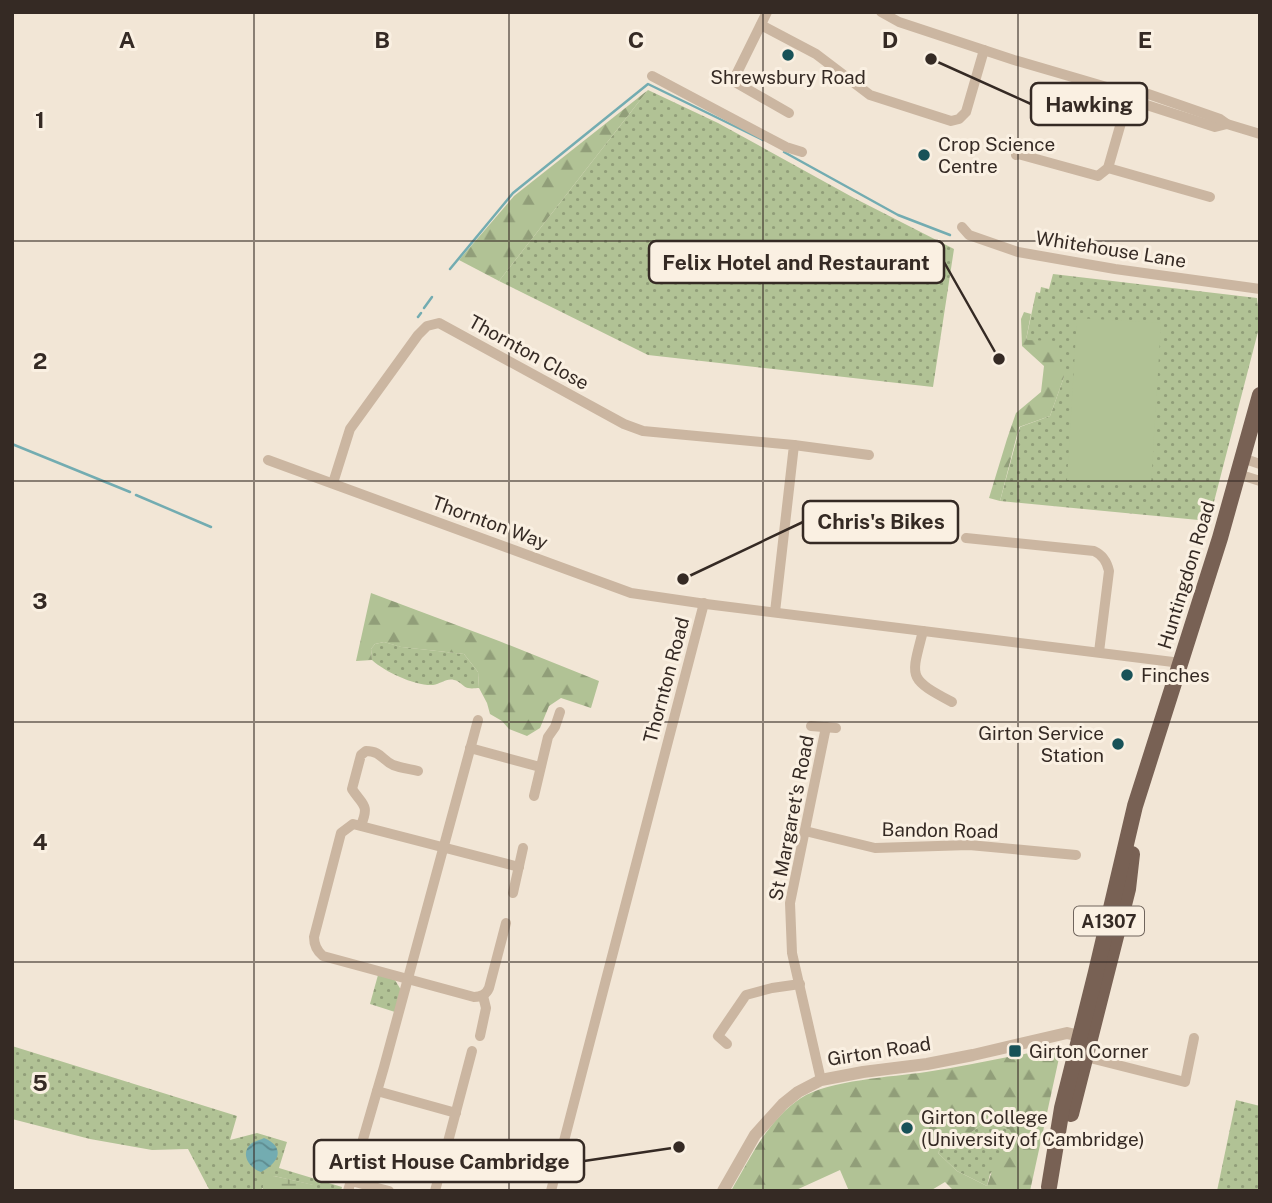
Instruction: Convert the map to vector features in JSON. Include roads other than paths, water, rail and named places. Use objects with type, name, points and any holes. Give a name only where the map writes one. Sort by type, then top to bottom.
[{"type":"main road","name":"Huntingdon Road","points":[[1048,1189],[1068,1126],[1081,1056],[1128,889],[1135,806],[1220,538],[1260,395]]},
{"type":"street","points":[[733,81],[767,12]]},
{"type":"street","points":[[881,12],[899,22],[984,50],[1220,119],[1227,124],[1260,134]]},
{"type":"street","points":[[761,24],[816,54],[870,95],[951,121],[959,119],[966,112],[984,50]]},
{"type":"street","points":[[714,74],[733,81],[789,113]]},
{"type":"street","points":[[652,76],[786,147],[802,152]]},
{"type":"street","points":[[1016,155],[1098,176],[1108,168],[1130,94]]},
{"type":"street","points":[[1108,168],[1210,197]]},
{"type":"street","name":"Whitehouse Lane","points":[[962,227],[970,235],[1018,252],[1115,269],[1260,289]]},
{"type":"street","name":"Thornton Close","points":[[332,483],[350,429],[418,335],[427,326],[439,323],[624,424],[643,431],[869,455]]},
{"type":"street","points":[[775,612],[794,445]]},
{"type":"street","name":"Thornton Way","points":[[268,460],[631,593],[704,603]]},
{"type":"street","points":[[1240,466],[1260,464]]},
{"type":"street","points":[[1240,466],[1260,481]]},
{"type":"street","points":[[966,538],[1094,551],[1100,554],[1110,571],[1099,652]]},
{"type":"street","name":"Thornton Road","points":[[551,1191],[704,603],[1181,663]]},
{"type":"street","points":[[923,631],[915,664],[917,679],[924,687],[952,702]]},
{"type":"street","points":[[534,796],[548,737],[561,712]]},
{"type":"street","points":[[389,1191],[349,1186],[478,720]]},
{"type":"street","name":"St Margaret's Road","points":[[811,726],[831,728],[790,904],[792,953],[821,1080]]},
{"type":"street","points":[[470,748],[540,767]]},
{"type":"street","points":[[361,825],[365,806],[352,789],[360,755],[373,751],[390,764],[418,771]]},
{"type":"street","points":[[506,923],[487,993],[474,998],[323,956],[314,943],[341,833],[353,824],[519,867]]},
{"type":"street","name":"Bandon Road","points":[[805,831],[875,848],[969,845],[1076,855]]},
{"type":"street","points":[[513,893],[523,848]]},
{"type":"street","points":[[727,1044],[718,1036],[747,995],[800,984]]},
{"type":"street","points":[[480,1036],[486,1008],[483,996]]},
{"type":"street","name":"Girton Road","points":[[723,1191],[755,1135],[783,1104],[799,1091],[821,1080],[926,1064],[1067,1033],[1086,1037]]},
{"type":"street","points":[[1081,1056],[1185,1082],[1194,1038]]},
{"type":"street","points":[[435,1191],[472,1051]]},
{"type":"street","points":[[377,1091],[456,1113]]},
{"type":"water","points":[[264,1138],[275,1146],[278,1155],[272,1164],[261,1172],[249,1164],[246,1151],[252,1143]]},
{"type":"waterway","points":[[450,269],[513,193],[648,84],[763,140]]},
{"type":"waterway","points":[[784,152],[898,215],[950,235]]},
{"type":"waterway","points":[[424,308],[432,297]]},
{"type":"waterway","points":[[418,317],[421,313]]},
{"type":"waterway","points":[[12,444],[130,492]]},
{"type":"waterway","points":[[136,495],[211,527]]},
{"type":"place","name":"Shrewsbury Road","points":[[788,55]]},
{"type":"place","name":"Hawking","points":[[931,59]]},
{"type":"place","name":"Crop Science Centre","points":[[924,155]]},
{"type":"place","name":"Felix Hotel and Restaurant","points":[[999,359]]},
{"type":"place","name":"Chris's Bikes","points":[[683,579]]},
{"type":"place","name":"Finches","points":[[1127,675]]},
{"type":"place","name":"Girton Service Station","points":[[1118,744]]},
{"type":"place","name":"Girton Corner","points":[[1015,1051]]},
{"type":"place","name":"Girton College (University of Cambridge)","points":[[907,1128]]},
{"type":"place","name":"Artist House Cambridge","points":[[679,1147]]}]
